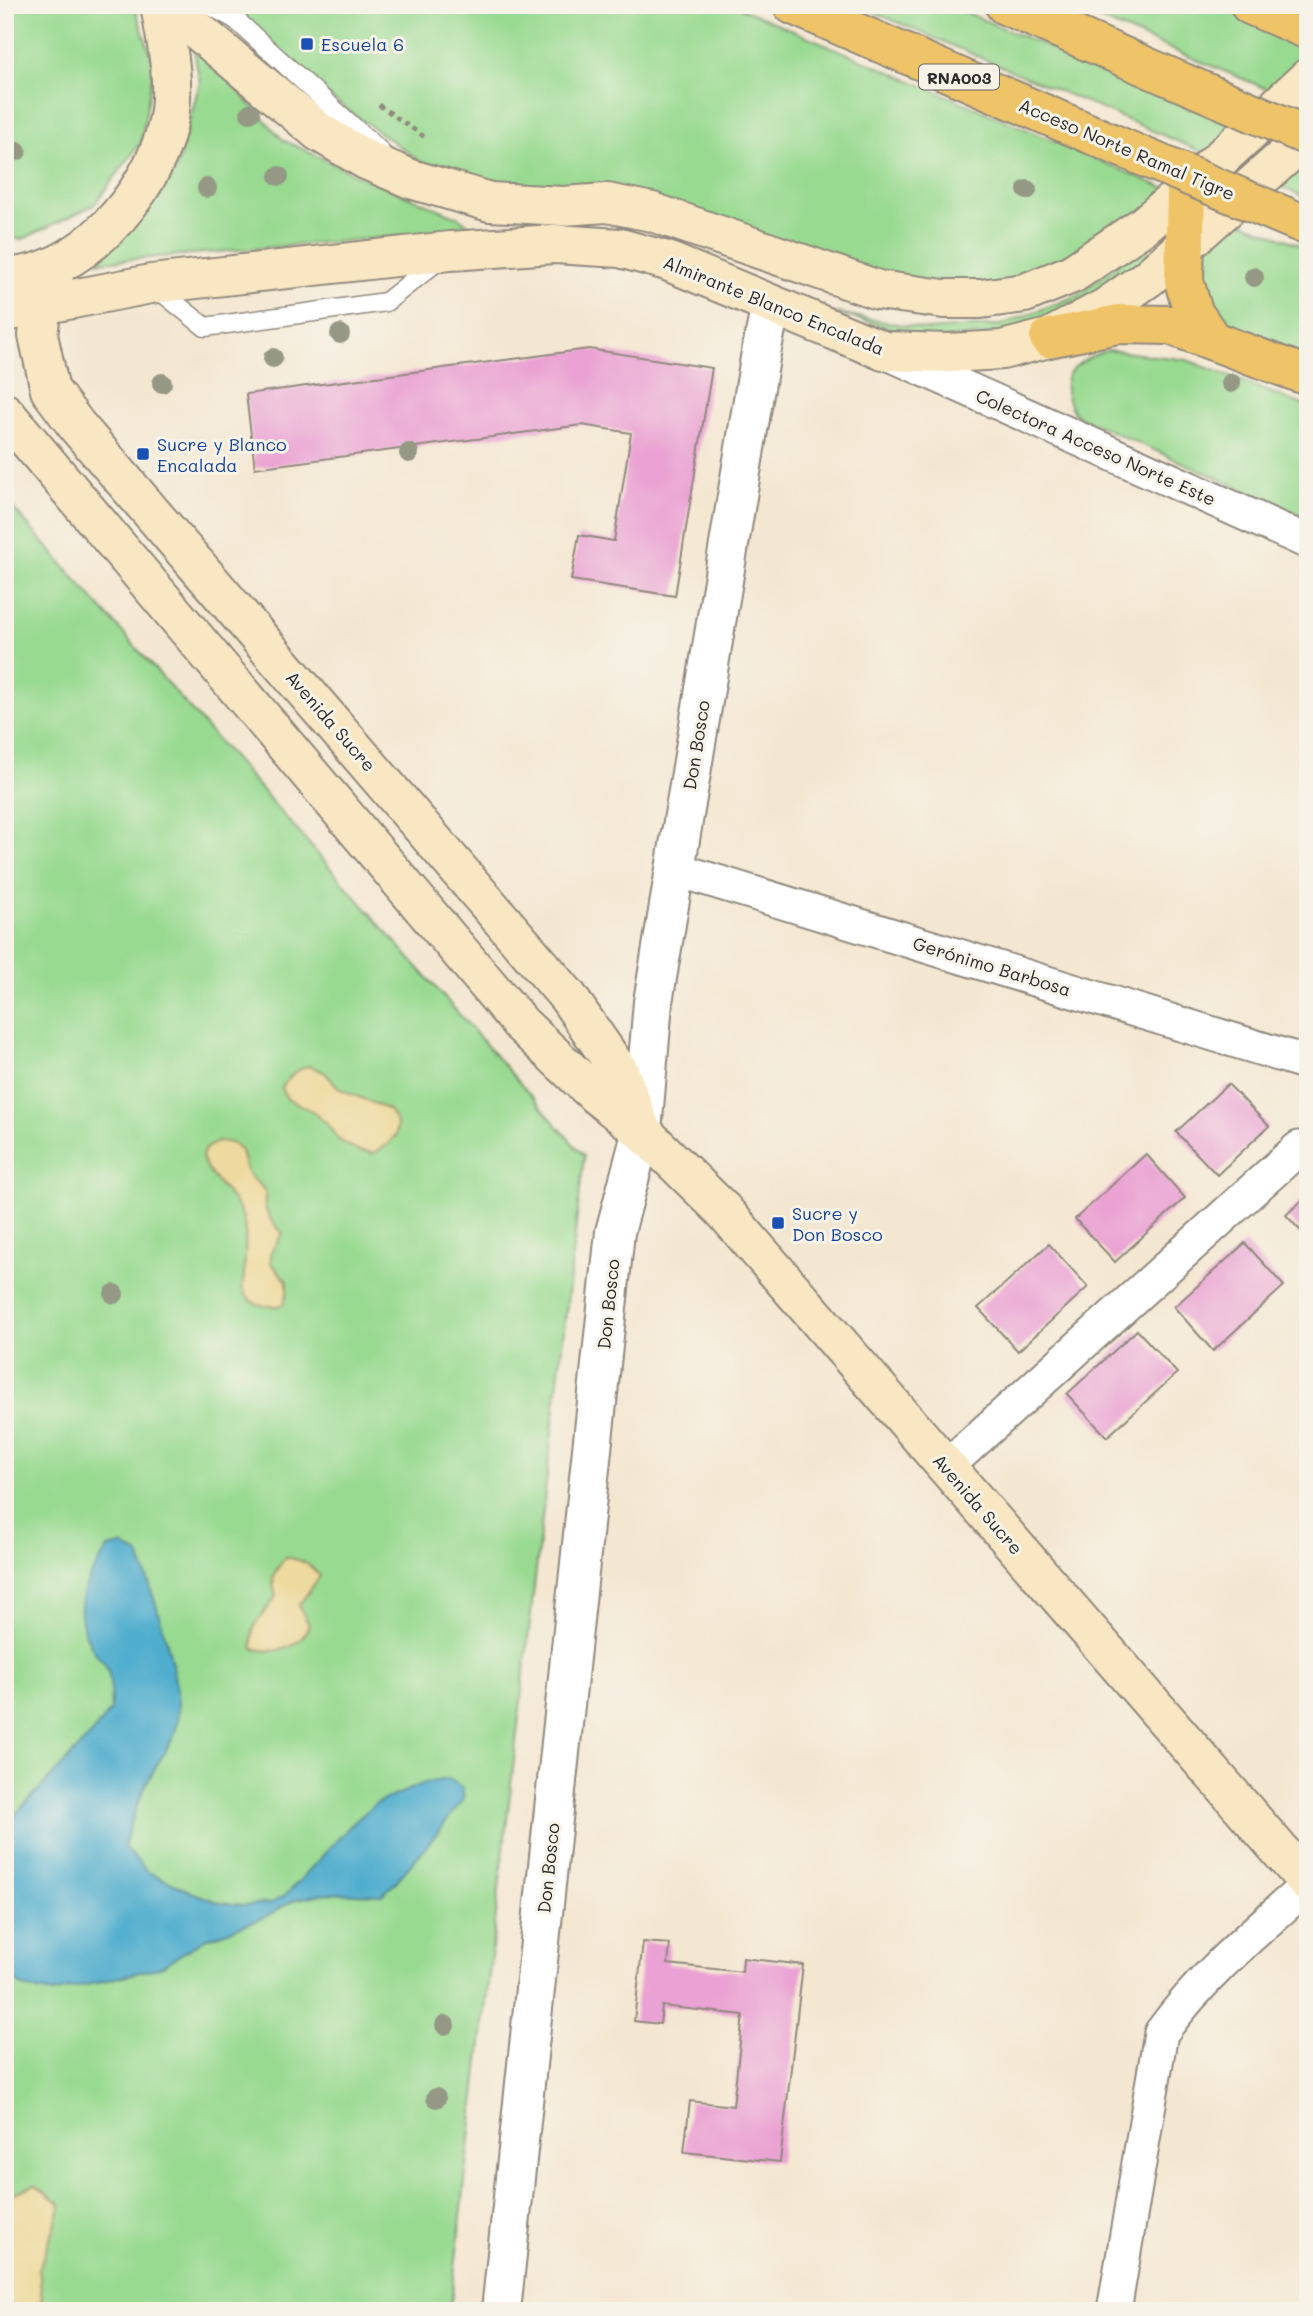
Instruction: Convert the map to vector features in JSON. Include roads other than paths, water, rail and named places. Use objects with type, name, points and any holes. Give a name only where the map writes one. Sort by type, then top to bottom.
[{"type":"highway","name":"Acceso Norte Ramal Tigre","points":[[793,5],[1308,226]]},
{"type":"highway","points":[[1005,5],[1308,136]]},
{"type":"highway","points":[[1250,5],[1308,30]]},
{"type":"highway","points":[[1186,190],[1184,281],[1193,312],[1212,340]]},
{"type":"highway","points":[[1049,338],[1118,324],[1170,325],[1308,376]]},
{"type":"main road","points":[[28,287],[86,246],[123,213],[148,176],[167,127],[172,72],[160,5]]},
{"type":"main road","points":[[167,5],[319,132],[366,160],[411,179],[490,202],[563,206],[607,203],[652,212],[878,290],[944,299],[980,299],[1025,293],[1072,274],[1143,226],[1308,78]]},
{"type":"main road","name":"Almirante Blanco Encalada","points":[[28,287],[151,284],[450,251],[554,244],[620,248],[667,261],[884,351],[1002,351],[1049,338],[1116,301],[1148,278],[1308,136]]},
{"type":"main road","name":"Avenida Sucre","points":[[28,287],[50,390],[77,426],[568,998],[619,1071],[642,1131]]},
{"type":"main road","name":"Avenida Sucre","points":[[5,414],[521,1024],[595,1094],[642,1131],[723,1210],[1308,1884]]},
{"type":"street","name":"Don Bosco","points":[[501,2311],[615,1232],[642,1131],[653,1002],[771,305]]},
{"type":"street","name":"Colectora Acceso Norte Este","points":[[884,351],[1308,542]]},
{"type":"street","name":"Gerónimo Barbosa","points":[[675,869],[1308,1063]]},
{"type":"street","points":[[946,1467],[1299,1148]]},
{"type":"street","points":[[1114,2311],[1161,2033],[1174,2015],[1233,1951],[1308,1884]]},
{"type":"lane","points":[[209,5],[236,20],[411,179]]},
{"type":"water","points":[[122,1545],[139,1555],[168,1646],[177,1697],[178,1718],[174,1735],[140,1797],[124,1847],[148,1872],[221,1903],[272,1903],[289,1892],[350,1826],[376,1803],[425,1783],[449,1779],[463,1788],[463,1800],[425,1848],[382,1895],[326,1893],[294,1900],[263,1918],[203,1940],[161,1967],[53,1993],[23,1987],[5,1972],[5,1825],[111,1710],[108,1671],[92,1648],[84,1629],[81,1605],[83,1593],[108,1548]]},
{"type":"place","name":"Escuela 6","points":[[307,44]]},
{"type":"place","name":"Sucre y Blanco Encalada","points":[[143,454]]},
{"type":"place","name":"Sucre y Don Bosco","points":[[778,1223]]}]
